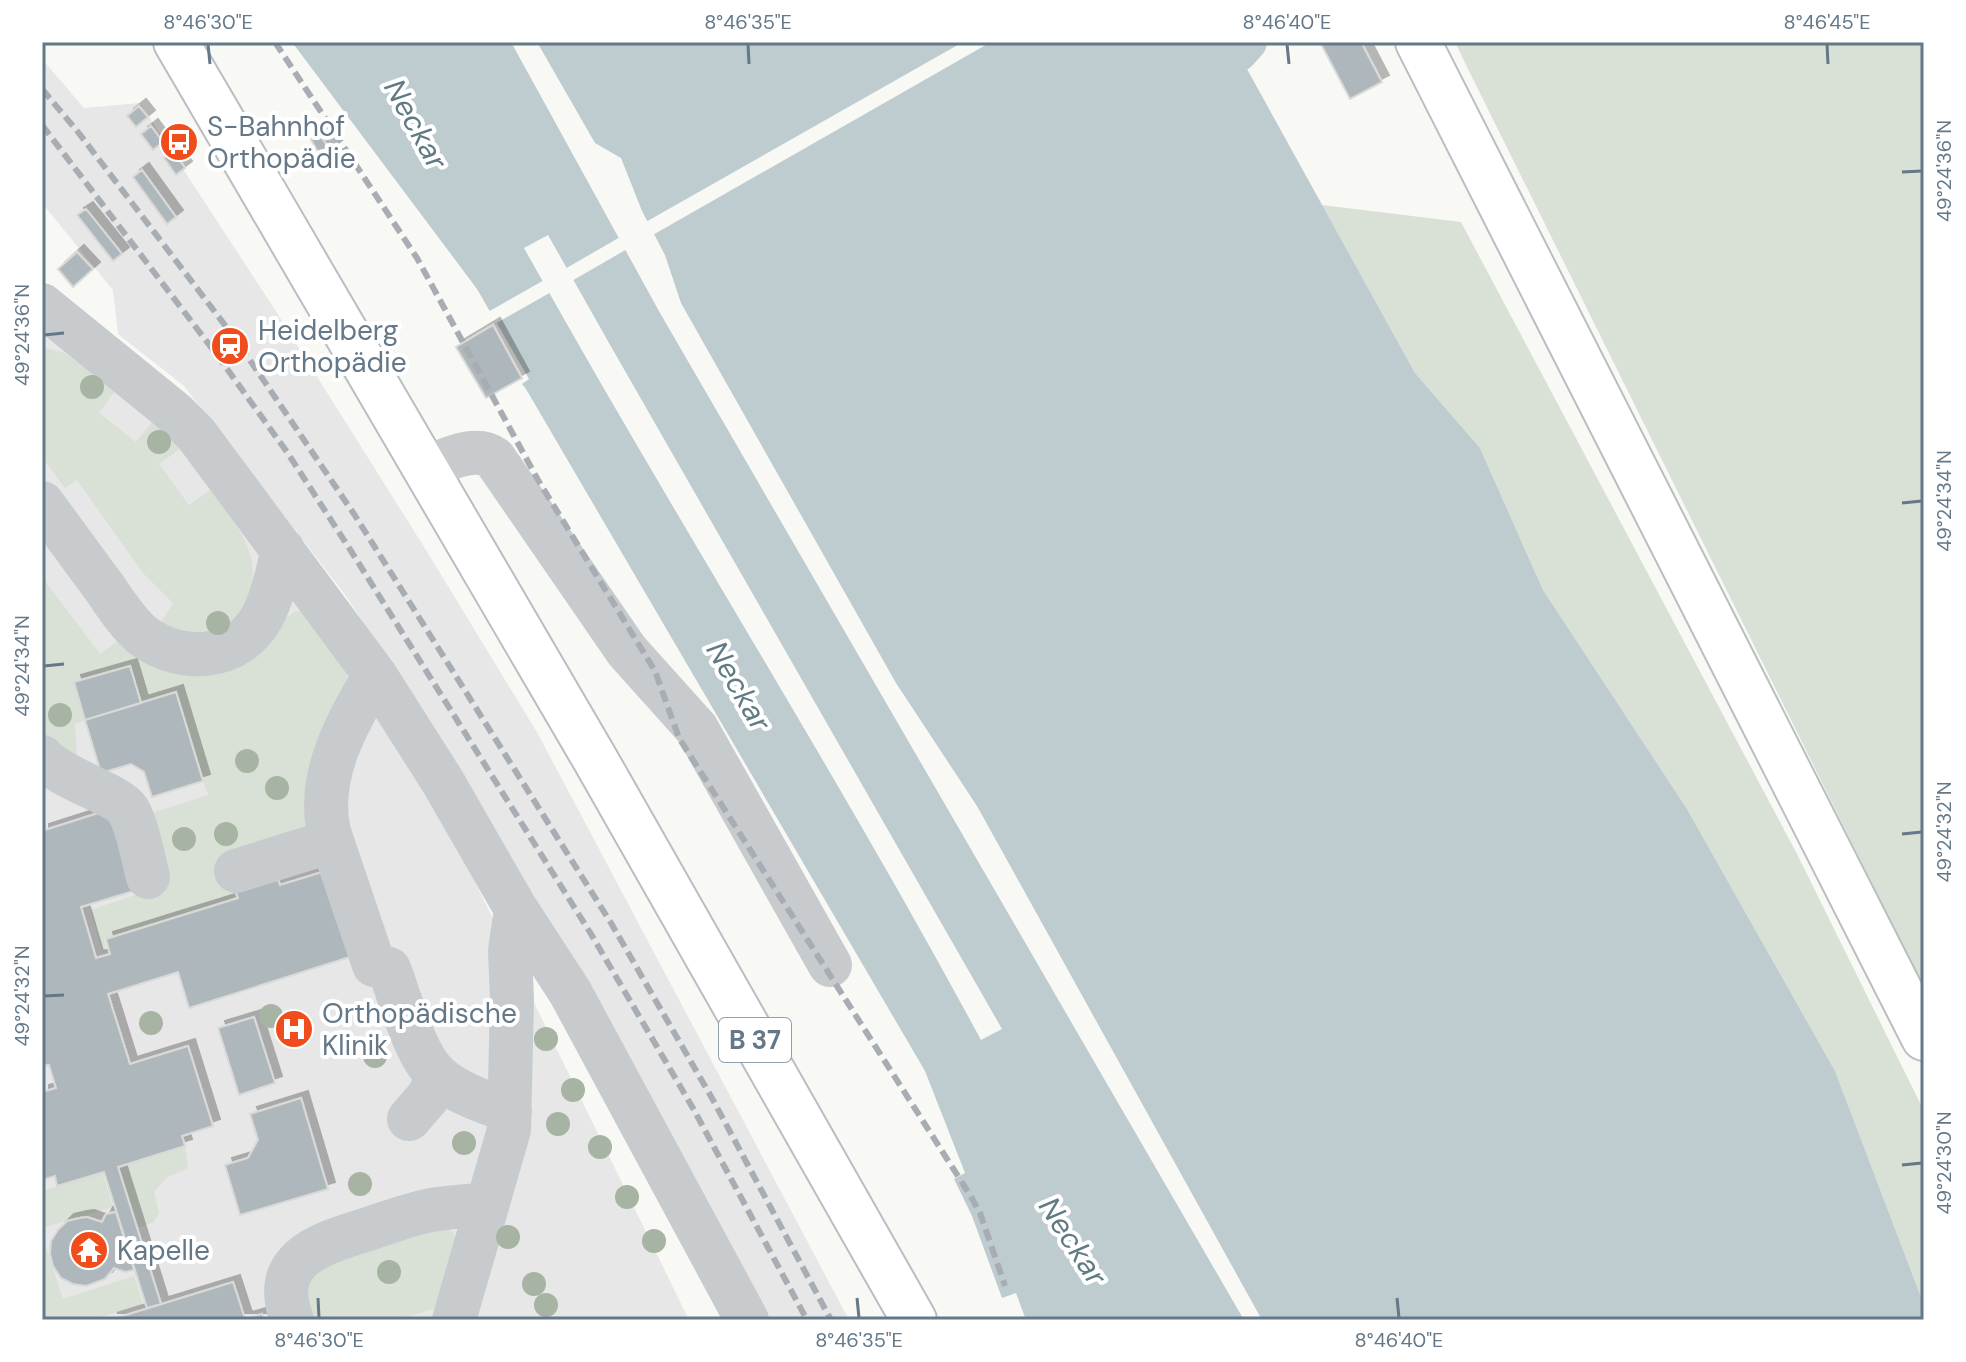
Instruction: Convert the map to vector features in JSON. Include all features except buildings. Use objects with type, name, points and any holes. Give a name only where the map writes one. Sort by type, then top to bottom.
[{"type":"main road","name":"B 37","points":[[176,42],[595,759],[914,1320]]},
{"type":"main road","points":[[1418,42],[1924,1038]]},
{"type":"lane","points":[[42,305],[175,413],[196,434],[375,675],[443,782],[516,909],[570,992],[747,1320]]},
{"type":"lane","points":[[420,459],[475,451],[494,458],[627,651],[697,729],[830,965]]},
{"type":"lane","points":[[42,503],[131,624],[154,643],[177,653],[215,653],[245,639],[264,615],[283,550]]},
{"type":"lane","points":[[375,675],[340,742],[331,769],[324,811],[332,841],[374,965],[389,969],[419,1048],[438,1077],[462,1091],[510,1111]]},
{"type":"lane","points":[[42,757],[60,772],[124,805],[148,877]]},
{"type":"lane","points":[[236,871],[332,841]]},
{"type":"lane","points":[[451,1319],[509,1130],[510,951],[516,909]]},
{"type":"lane","points":[[409,1119],[428,1097],[438,1077]]},
{"type":"lane","points":[[292,1320],[287,1301],[289,1277],[296,1264],[319,1244],[430,1210],[486,1204]]},
{"type":"shaded area","points":[[1455,42],[1924,42],[1924,988],[1468,69]]},
{"type":"shaded area","points":[[42,59],[84,108],[140,103],[277,313],[538,734],[849,1320],[769,1320],[620,1047],[470,785],[346,596],[184,386],[118,334],[113,290],[42,203]]},
{"type":"shaded area","points":[[1322,205],[1461,222],[1797,854],[1924,1111],[1924,1305],[1835,1071],[1687,809],[1543,590],[1480,448],[1415,373]]},
{"type":"shaded area","name":"Orthopädische Klinik","points":[[42,322],[162,417],[435,800],[689,1320],[42,1320]]},
{"type":"shaded area","points":[[42,347],[65,353],[115,391],[99,413],[136,442],[153,421],[180,449],[159,464],[189,505],[210,490],[239,531],[248,548],[253,572],[248,599],[233,621],[210,634],[191,636],[160,624],[173,603],[143,573],[77,480],[65,488],[42,457]]},
{"type":"shaded area","points":[[42,577],[100,654],[121,639],[138,655],[280,622],[296,611],[304,611],[348,673],[307,830],[226,869],[234,899],[104,939],[106,951],[103,953],[90,910],[162,886],[140,817],[208,795],[176,692],[141,703],[129,666],[74,683],[85,720],[75,724],[77,757],[42,738]]},
{"type":"shaded area","points":[[185,1146],[188,1168],[166,1178],[154,1192],[159,1213],[154,1222],[137,1228],[118,1167]]},
{"type":"shaded area","points":[[102,1172],[113,1207],[42,1228],[42,1191]]},
{"type":"shaded area","points":[[416,1228],[449,1229],[457,1238],[439,1307],[397,1320],[307,1320],[305,1275]]},
{"type":"shaded area","points":[[42,1235],[63,1299],[134,1276],[143,1304],[92,1320],[42,1320]]},
{"type":"water","name":"Neckar","points":[[292,42],[511,42],[660,313],[1244,1320],[1026,1320],[1016,1293],[1002,1298],[972,1216],[954,1179],[965,1173],[925,1071],[522,384],[529,379],[477,289]],"holes":[[[548,235],[1002,1029],[981,1040],[869,840],[524,248]]]},
{"type":"water","points":[[537,42],[1232,42],[1415,373],[1480,448],[1543,590],[1687,809],[1835,1071],[1924,1305],[1924,1320],[1262,1320],[977,806],[896,683],[681,303],[665,255],[642,211],[621,158],[595,143]]},
{"type":"pier","points":[[963,42],[991,42],[651,236],[644,223]]},
{"type":"pier","points":[[622,236],[629,248],[570,282],[563,270]]},
{"type":"pier","points":[[546,279],[553,291],[493,325],[486,313]]},
{"type":"waterway","points":[[1238,53],[1248,42]]},
{"type":"railway","points":[[275,42],[417,258],[538,480],[655,671],[679,738],[970,1195],[980,1213],[1005,1286]]},
{"type":"railway","points":[[42,89],[237,341],[354,514],[611,923],[713,1100],[831,1320]]},
{"type":"railway","points":[[42,125],[217,355],[287,452],[351,551],[591,934],[694,1110],[807,1320]]},
{"type":"place","name":"S-Bahnhof Orthopädie","points":[[179,142]]},
{"type":"place","name":"Heidelberg Orthopädie","points":[[230,346]]},
{"type":"place","name":"Orthopädische Klinik","points":[[294,1029]]},
{"type":"place","name":"Kapelle","points":[[89,1250]]}]
